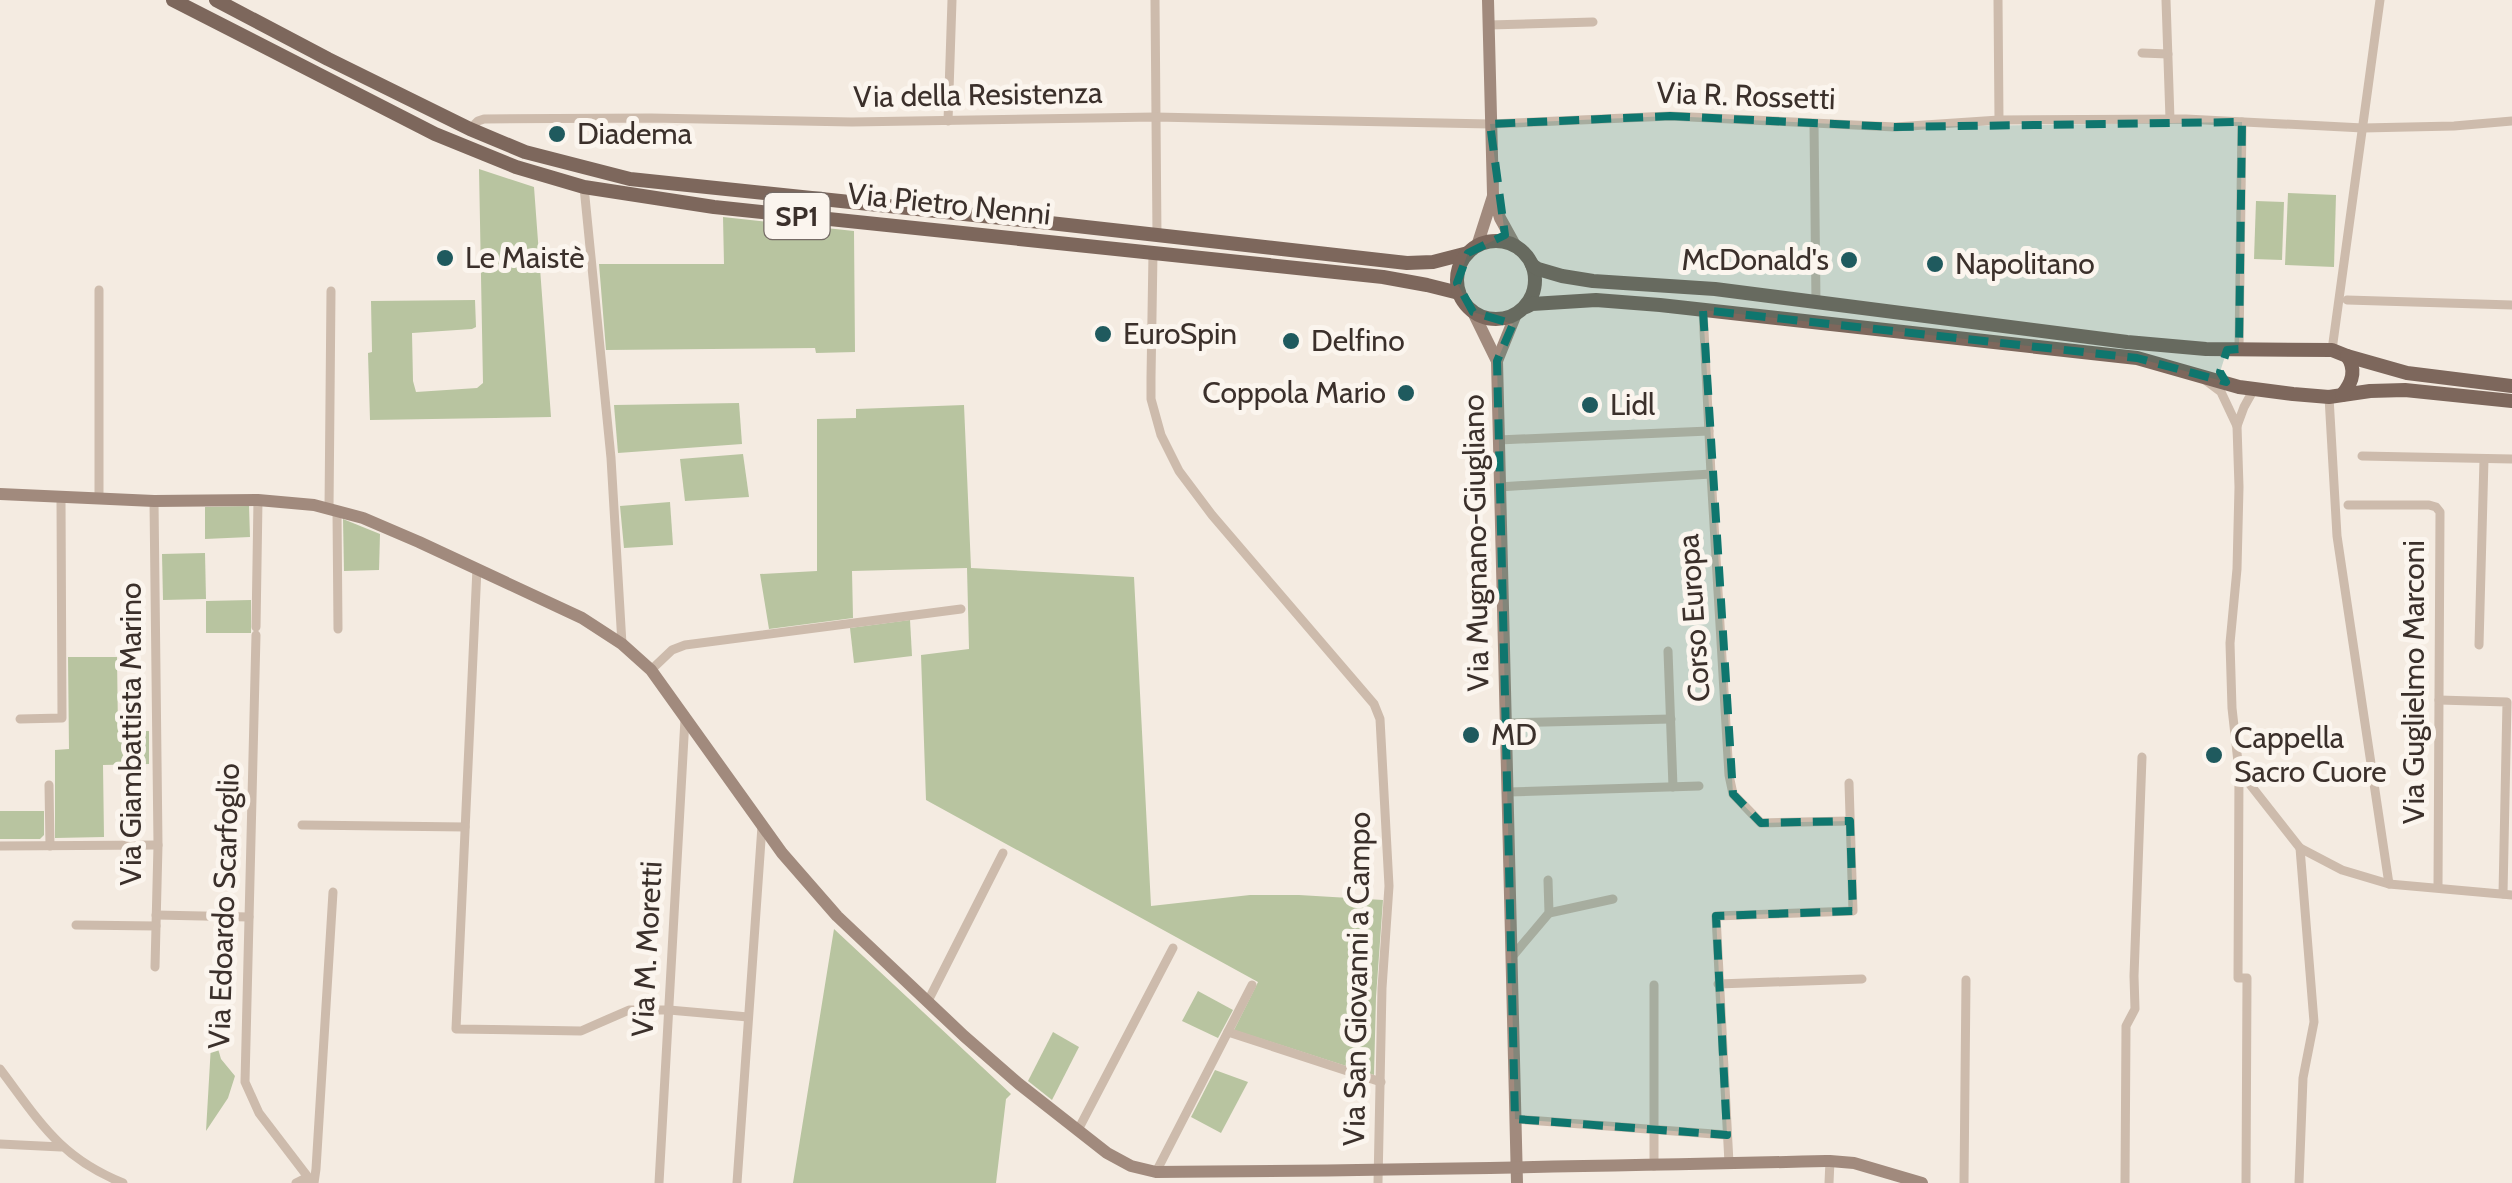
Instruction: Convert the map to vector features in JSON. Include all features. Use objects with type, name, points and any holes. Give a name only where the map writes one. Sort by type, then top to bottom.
[{"type":"main road","name":"Via Pietro Nenni","points":[[173,0],[435,134],[516,167],[584,187],[733,209],[1383,278],[1459,294]]},
{"type":"main road","name":"Via Pietro Nenni","points":[[216,0],[470,129],[525,152],[630,179],[1408,263],[1433,262],[1473,250]]},
{"type":"main road","points":[[1521,310],[1535,287],[1526,254],[1516,246],[1497,241],[1473,250],[1458,272],[1459,294],[1473,312],[1494,320],[1521,310],[1532,304],[1596,300],[2138,358],[2254,389],[2336,396],[2404,390],[2512,401]]},
{"type":"main road","points":[[1532,265],[1538,270],[1592,281],[1715,289],[2127,342],[2332,350],[2407,373],[2512,386]]},
{"type":"main road","points":[[2226,382],[2222,367],[2226,356],[2237,349]]},
{"type":"main road","points":[[2336,396],[2352,378],[2347,356]]},
{"type":"street","points":[[948,120],[952,0]]},
{"type":"street","points":[[1155,0],[1157,236]]},
{"type":"street","points":[[1488,0],[1494,194],[1500,218],[1516,246]]},
{"type":"street","points":[[1998,0],[2000,120]]},
{"type":"street","points":[[2166,0],[2170,119]]},
{"type":"street","points":[[2332,350],[2380,0]]},
{"type":"street","points":[[1489,25],[1594,22]]},
{"type":"street","points":[[2142,54],[2168,54]]},
{"type":"street","name":"Via R. Rossetti","points":[[1490,124],[1670,116],[1895,127],[2000,120],[2170,119],[2363,128],[2512,120]]},
{"type":"street","name":"Via della Resistenza","points":[[470,129],[484,119],[554,117],[852,122],[1155,118],[1490,124]]},
{"type":"street","points":[[2237,349],[2242,122]]},
{"type":"street","points":[[1814,124],[1816,302]]},
{"type":"street","points":[[584,187],[612,458],[622,644]]},
{"type":"street","points":[[1473,250],[1494,194]]},
{"type":"street","name":"Via San Giovanni a Campo","points":[[1152,253],[1150,378],[1160,434],[1180,471],[1212,515],[1374,704],[1380,719],[1390,886],[1382,988],[1378,1177]]},
{"type":"street","points":[[98,499],[99,290]]},
{"type":"street","points":[[331,291],[338,629]]},
{"type":"street","points":[[2347,300],[2512,305]]},
{"type":"street","name":"Via Mugnano-Giugliano","points":[[1497,362],[1521,310]]},
{"type":"street","name":"Corso Europa","points":[[1703,310],[1710,474],[1733,794],[1760,823],[1850,821]]},
{"type":"street","name":"Via Mugnano-Giugliano","points":[[1473,312],[1497,362],[1517,1176]]},
{"type":"street","points":[[2199,375],[2221,392],[2238,426]]},
{"type":"street","points":[[2246,1183],[2247,978],[2238,978],[2240,771],[2232,708],[2230,643],[2237,569],[2238,426],[2254,389]]},
{"type":"street","points":[[2336,396],[2337,536],[2389,884]]},
{"type":"street","points":[[1498,440],[1709,430]]},
{"type":"street","points":[[2362,456],[2512,459]]},
{"type":"street","points":[[2479,644],[2484,458]]},
{"type":"street","points":[[1499,488],[1710,474]]},
{"type":"street","points":[[0,494],[314,504],[363,518],[564,608],[622,644],[650,670],[762,826],[837,916],[1019,1084],[1120,1160],[1150,1175],[1517,1176],[1830,1160],[1854,1163],[1898,1181],[1922,1183]]},
{"type":"street","points":[[20,718],[62,718],[61,498]]},
{"type":"street","name":"Via Edoardo Scarfoglio","points":[[258,500],[245,1082],[259,1114],[313,1182]]},
{"type":"street","name":"Via Giambattista Marino","points":[[154,501],[158,845],[155,967]]},
{"type":"street","name":"Via Guglielmo Marconi","points":[[2348,505],[2429,505],[2440,512],[2438,887]]},
{"type":"street","points":[[476,568],[456,1029],[581,1031],[628,1010],[748,1017]]},
{"type":"street","points":[[650,670],[672,650],[685,645],[962,609]]},
{"type":"street","points":[[1668,651],[1673,787]]},
{"type":"street","points":[[2240,771],[2300,848],[2342,870],[2389,884],[2508,895],[2507,702],[2439,700]]},
{"type":"street","points":[[1506,723],[1670,718]]},
{"type":"street","name":"Via M. Moretti","points":[[660,1183],[685,719]]},
{"type":"street","points":[[2125,1183],[2126,1026],[2136,1009],[2142,758]]},
{"type":"street","points":[[1729,1163],[1716,916],[1853,911],[1849,783]]},
{"type":"street","points":[[49,785],[50,846]]},
{"type":"street","points":[[1508,792],[1699,786]]},
{"type":"street","points":[[302,825],[465,827]]},
{"type":"street","points":[[737,1183],[762,826]]},
{"type":"street","points":[[0,846],[158,845]]},
{"type":"street","points":[[2299,1183],[2303,1078],[2314,1022],[2300,848]]},
{"type":"street","points":[[928,1001],[1004,852]]},
{"type":"street","points":[[1548,880],[1549,913]]},
{"type":"street","points":[[296,1162],[296,1183],[304,1179],[313,1182],[333,892]]},
{"type":"street","points":[[1511,960],[1549,913],[1613,899]]},
{"type":"street","points":[[76,926],[249,918]]},
{"type":"street","points":[[1078,1130],[1173,948]]},
{"type":"street","points":[[1718,984],[1862,979]]},
{"type":"street","points":[[1964,1183],[1966,980]]},
{"type":"street","points":[[1150,1175],[1252,985]]},
{"type":"street","points":[[1654,985],[1654,1166]]},
{"type":"street","points":[[1228,1032],[1380,1082]]},
{"type":"street","points":[[0,1069],[61,1146],[88,1167],[123,1183]]},
{"type":"street","points":[[1515,1119],[1727,1135]]},
{"type":"street","points":[[0,1144],[61,1146]]},
{"type":"street","points":[[1829,1183],[1830,1160]]},
{"type":"highlighted area","points":[[1670,116],[1895,127],[2242,122],[2239,349],[2227,350],[2220,372],[2226,382],[2137,358],[1703,310],[1733,794],[1761,823],[1850,821],[1853,911],[1716,916],[1727,1135],[1515,1119],[1497,361],[1513,324],[1473,312],[1457,283],[1468,253],[1505,235],[1490,124]]},
{"type":"green space","points":[[479,169],[534,187],[551,417],[370,420],[371,301],[475,300],[476,327],[412,333],[413,381],[416,392],[477,388],[483,383]]},
{"type":"green space","points":[[2288,193],[2336,195],[2334,267],[2285,265]]},
{"type":"green space","points":[[2256,201],[2284,202],[2282,260],[2254,259]]},
{"type":"green space","points":[[723,217],[854,231],[855,352],[816,353],[815,348],[606,350],[599,264],[724,264]]},
{"type":"green space","points":[[739,403],[742,444],[618,453],[614,405]]},
{"type":"green space","points":[[964,405],[971,568],[1134,577],[1151,906],[1250,895],[1383,900],[1374,1075],[1234,1030],[1258,982],[926,800],[921,655],[969,649],[967,568],[852,571],[853,618],[769,629],[760,574],[817,571],[817,419],[856,418],[856,409]]},
{"type":"green space","points":[[743,454],[749,497],[685,501],[680,459]]},
{"type":"green space","points":[[670,502],[673,545],[624,548],[620,506]]},
{"type":"green space","points":[[249,506],[250,537],[205,539],[205,507]]},
{"type":"green space","points":[[343,519],[380,534],[379,570],[344,571]]},
{"type":"green space","points":[[205,553],[206,599],[163,600],[162,554]]},
{"type":"green space","points":[[251,600],[251,633],[206,633],[206,601]]},
{"type":"green space","points":[[910,620],[912,656],[854,663],[850,628]]},
{"type":"green space","points":[[68,657],[117,657],[118,731],[149,731],[149,764],[103,765],[104,837],[55,838],[55,750],[69,749]]},
{"type":"green space","points":[[0,811],[44,811],[44,835],[40,839],[0,839]]},
{"type":"green space","points":[[834,929],[1011,1094],[1006,1099],[996,1183],[793,1183]]},
{"type":"green space","points":[[1198,991],[1233,1010],[1218,1038],[1182,1021]]},
{"type":"green space","points":[[212,1028],[221,1059],[235,1076],[228,1098],[206,1131]]},
{"type":"green space","points":[[1053,1032],[1079,1047],[1052,1100],[1028,1081]]},
{"type":"green space","points":[[1215,1070],[1248,1082],[1221,1133],[1191,1117]]},
{"type":"place","name":"Diadema","points":[[557,134]]},
{"type":"place","name":"Le Maistè","points":[[445,258]]},
{"type":"place","name":"McDonald's","points":[[1849,260]]},
{"type":"place","name":"Napolitano","points":[[1935,264]]},
{"type":"place","name":"EuroSpin","points":[[1103,334]]},
{"type":"place","name":"Delfino","points":[[1291,341]]},
{"type":"place","name":"Coppola Mario","points":[[1406,393]]},
{"type":"place","name":"Lidl","points":[[1590,405]]},
{"type":"place","name":"MD","points":[[1471,735]]},
{"type":"place","name":"Cappella Sacro Cuore","points":[[2214,755]]}]
